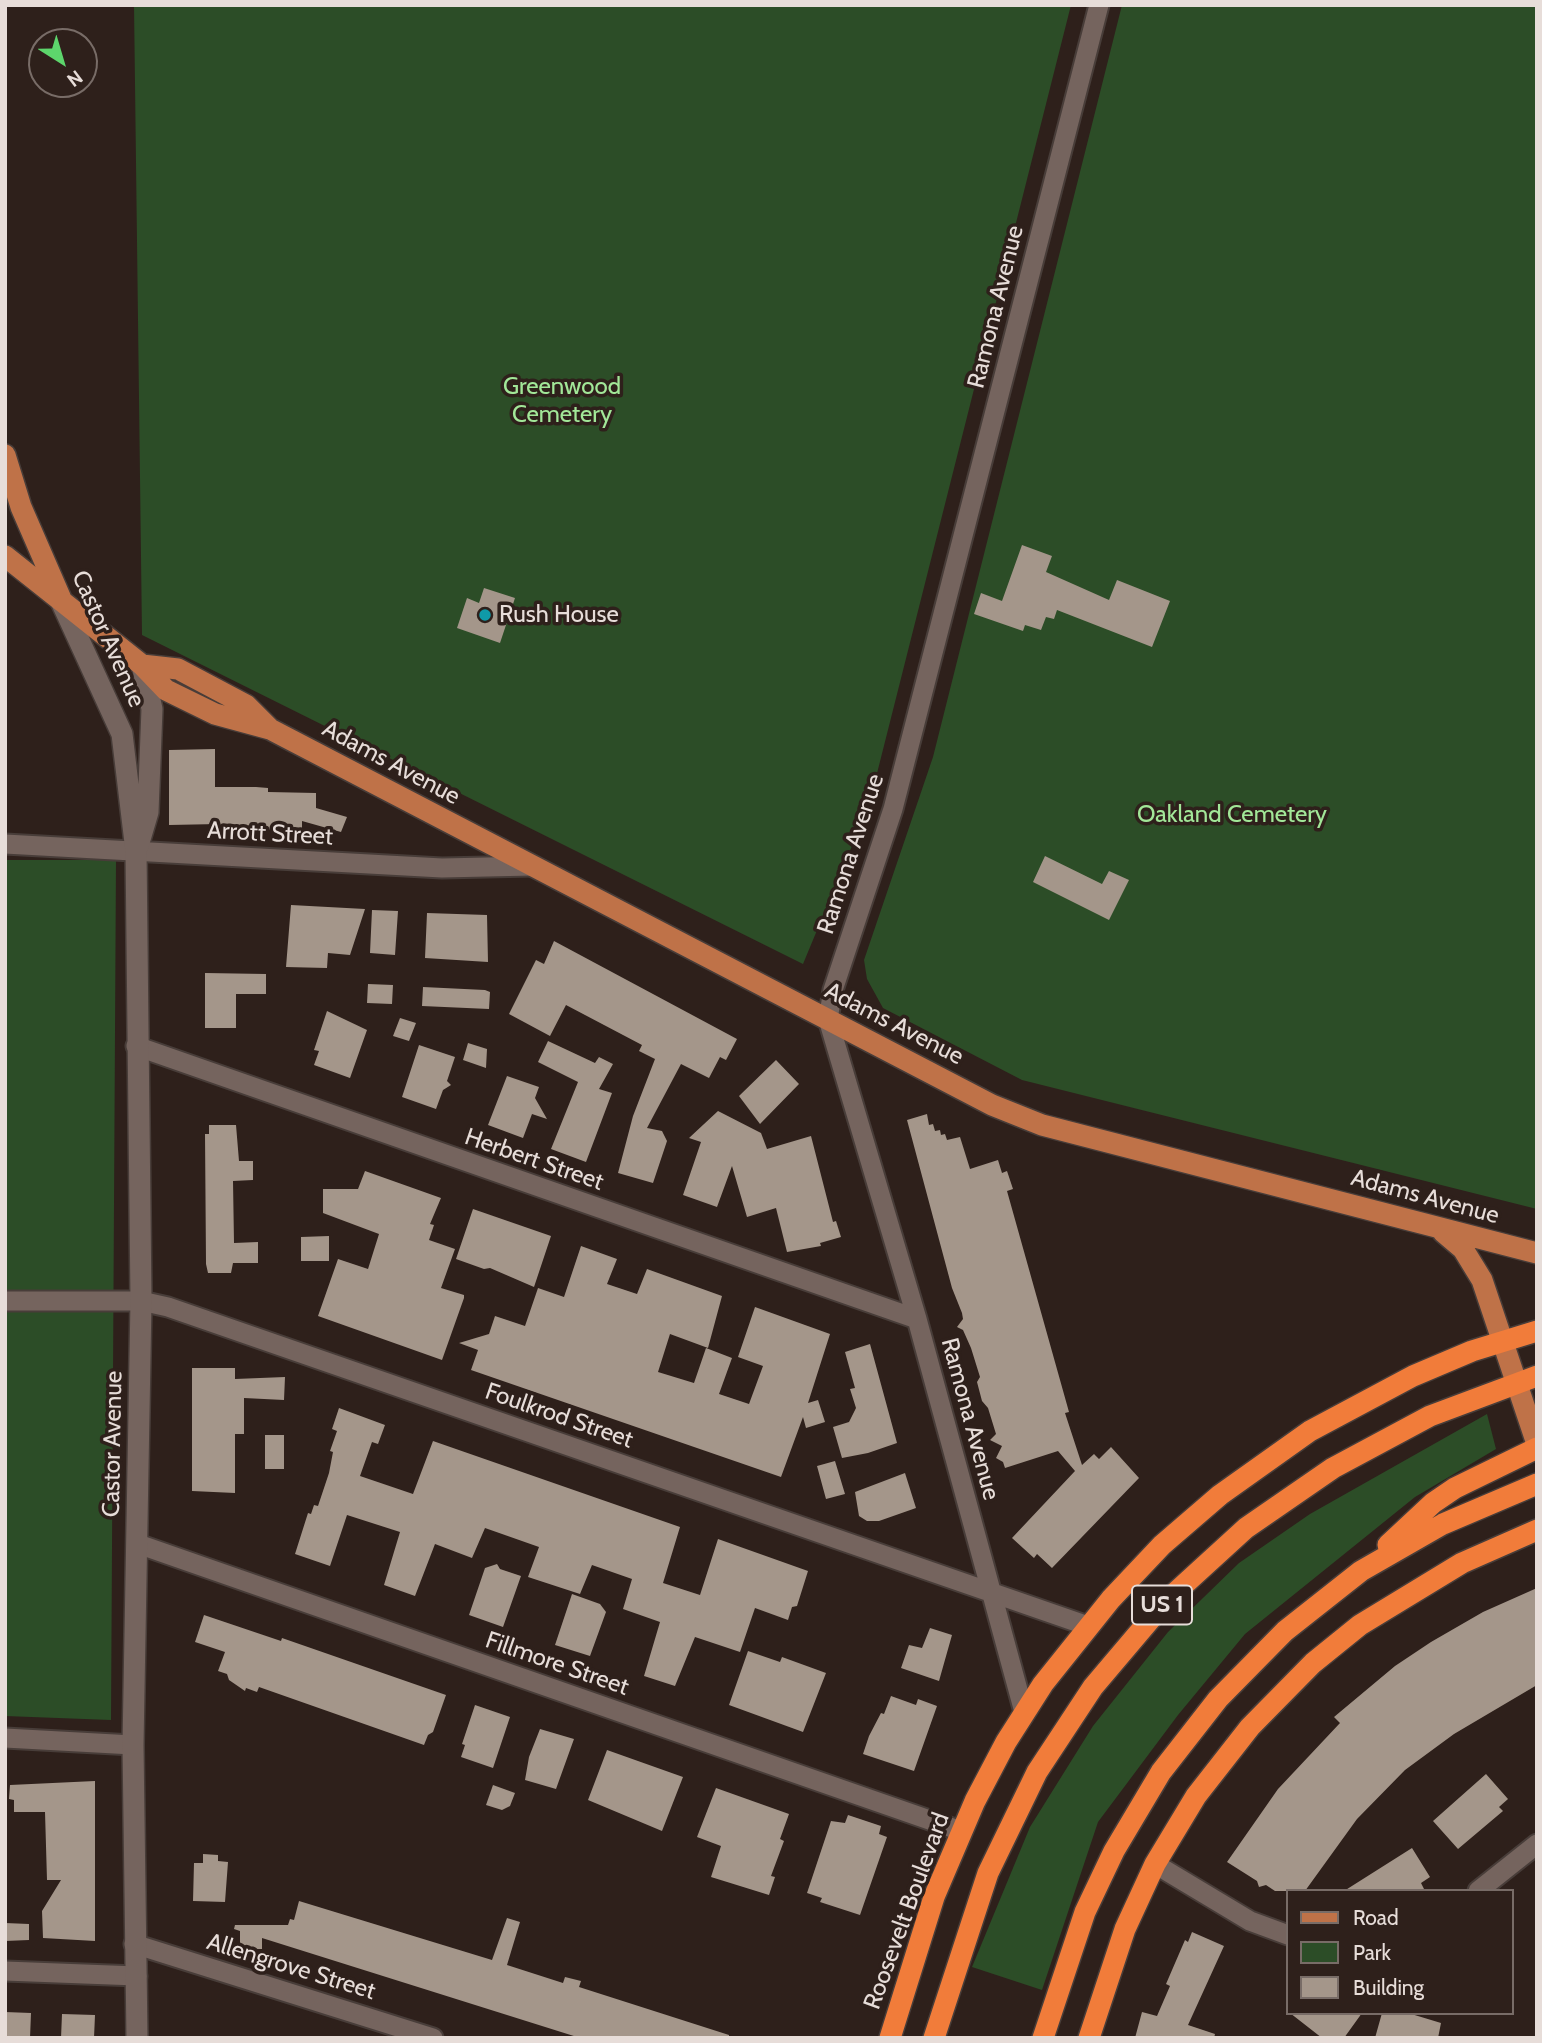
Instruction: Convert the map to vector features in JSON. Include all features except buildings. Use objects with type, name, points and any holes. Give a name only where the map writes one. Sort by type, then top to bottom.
[{"type":"highway","name":"Roosevelt Boulevard","points":[[890,2038],[915,1956],[961,1831],[1024,1712],[1088,1626],[1135,1573],[1189,1521],[1310,1431],[1389,1387],[1503,1341],[1537,1331]]},
{"type":"highway","name":"US 1","points":[[935,2033],[988,1873],[1037,1772],[1093,1687],[1165,1602],[1246,1528],[1333,1468],[1419,1421],[1527,1379]]},
{"type":"highway","points":[[1044,2038],[1099,1881],[1128,1824],[1161,1772],[1199,1721],[1262,1651],[1310,1609],[1361,1571],[1433,1503],[1478,1475],[1537,1446]]},
{"type":"highway","points":[[1361,1571],[1443,1524],[1537,1485]]},
{"type":"highway","points":[[1089,2038],[1125,1928],[1155,1864],[1179,1822],[1232,1749],[1313,1663],[1360,1625],[1437,1576],[1537,1530]]},
{"type":"main road","name":"Castor Avenue","points":[[5,456],[21,507],[61,601]]},
{"type":"main road","points":[[5,556],[142,665]]},
{"type":"main road","name":"Adams Avenue","points":[[142,665],[178,669],[246,705],[270,729],[1024,1119],[1537,1253]]},
{"type":"main road","points":[[1432,1225],[1463,1248],[1473,1263],[1503,1341],[1527,1379],[1537,1446]]},
{"type":"street","name":"Ramona Avenue","points":[[1024,1712],[917,1319],[828,1019],[833,990],[893,809],[1098,5]]},
{"type":"street","name":"Castor Avenue","points":[[61,601],[122,734],[136,851],[136,1046],[141,1301],[134,1745],[137,2038]]},
{"type":"street","name":"Castor Avenue","points":[[136,851],[148,812],[152,709],[142,665]]},
{"type":"street","name":"Arrott Street","points":[[5,844],[442,868],[532,866]]},
{"type":"street","name":"Herbert Street","points":[[136,1046],[917,1319]]},
{"type":"street","name":"Foulkrod Street","points":[[5,1301],[141,1301],[168,1307],[1088,1626]]},
{"type":"street","name":"Fillmore Street","points":[[138,1544],[961,1831]]},
{"type":"street","points":[[5,1738],[134,1745]]},
{"type":"street","points":[[1481,1889],[1537,1844]]},
{"type":"street","points":[[1155,1864],[1250,1921],[1286,1934]]},
{"type":"street","name":"Allengrove Street","points":[[134,1944],[433,2038]]},
{"type":"street","points":[[5,1971],[137,1976]]},
{"type":"green space","name":"Greenwood Cemetery","points":[[134,5],[1071,5],[869,805],[803,964],[142,635]]},
{"type":"green space","name":"Oakland Cemetery","points":[[1122,5],[1537,5],[1537,1209],[1022,1080],[883,1008],[867,979],[864,960],[933,757]]},
{"type":"green space","points":[[5,860],[116,860],[111,1720],[5,1716]]},
{"type":"green space","points":[[1487,1414],[1496,1449],[1415,1497],[1245,1634],[1178,1715],[1098,1822],[1042,1990],[972,1967],[1030,1827],[1093,1726],[1168,1632],[1239,1563],[1310,1514]]},
{"type":"place","name":"Rush House","points":[[485,615]]}]
